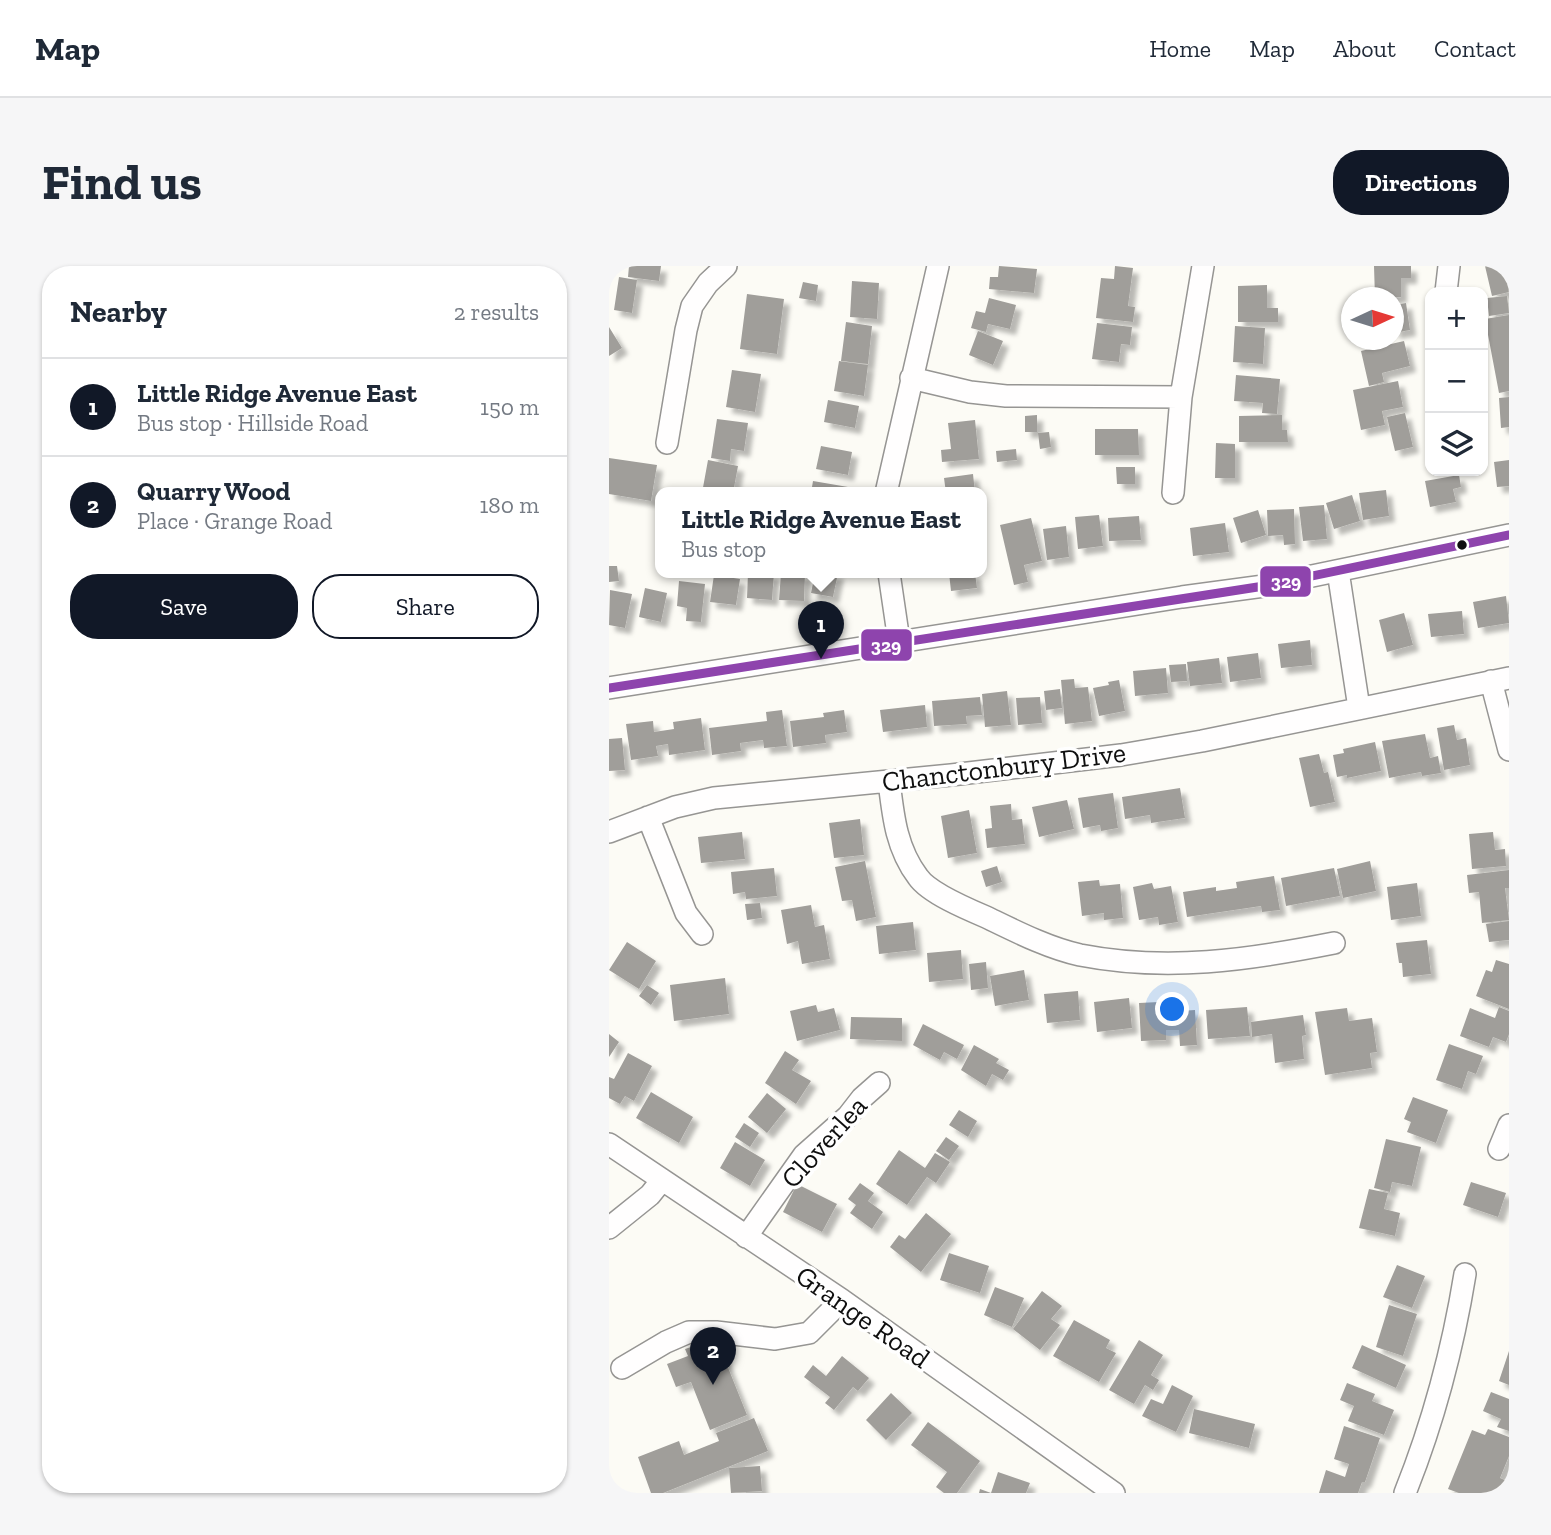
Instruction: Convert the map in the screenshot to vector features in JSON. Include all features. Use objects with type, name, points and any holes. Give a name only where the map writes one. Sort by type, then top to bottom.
[{"type":"street","points":[[667,443],[692,306],[708,283],[726,266]]},
{"type":"street","points":[[1173,493],[1181,397],[1203,266]]},
{"type":"street","points":[[1447,287],[1449,266]]},
{"type":"street","points":[[886,487],[911,378],[931,267]]},
{"type":"street","points":[[911,378],[970,392],[1006,396],[1181,397]]},
{"type":"street","points":[[609,688],[899,640],[1264,586],[1509,535]]},
{"type":"street","points":[[1338,571],[1359,708]]},
{"type":"street","points":[[890,578],[899,640]]},
{"type":"street","points":[[1500,679],[1509,750]]},
{"type":"street","name":"Chanctonbury Drive","points":[[609,832],[675,807],[714,798],[1121,755],[1202,741],[1500,679]]},
{"type":"street","points":[[890,781],[893,814],[901,849],[919,879],[955,904],[1078,954],[1183,965],[1235,960],[1334,943]]},
{"type":"street","points":[[648,817],[686,913],[702,934]]},
{"type":"street","name":"Cloverlea","points":[[746,1237],[804,1154],[848,1116],[862,1098],[879,1083]]},
{"type":"street","points":[[1499,1149],[1509,1125]]},
{"type":"street","name":"Grange Road","points":[[609,1144],[842,1300],[1114,1493]]},
{"type":"street","points":[[609,1228],[650,1195],[662,1180]]},
{"type":"street","points":[[1405,1493],[1433,1413],[1465,1274]]},
{"type":"street","points":[[622,1368],[689,1332],[716,1332],[775,1339],[809,1333],[842,1300]]},
{"type":"building","points":[[629,266],[661,266],[659,281],[628,277]]},
{"type":"building","points":[[999,266],[1037,269],[1034,293],[989,289],[990,277],[998,277]]},
{"type":"building","points":[[1115,266],[1133,268],[1128,306],[1135,307],[1133,322],[1096,318],[1101,278],[1114,279]]},
{"type":"building","points":[[1374,266],[1411,266],[1411,278],[1401,278],[1401,287],[1375,287]]},
{"type":"building","points":[[1485,266],[1509,266],[1509,292],[1492,296]]},
{"type":"building","points":[[619,277],[637,280],[632,313],[614,310]]},
{"type":"building","points":[[852,281],[879,283],[877,319],[850,317]]},
{"type":"building","points":[[803,282],[818,285],[816,301],[799,298]]},
{"type":"building","points":[[1267,285],[1267,308],[1278,308],[1278,322],[1238,322],[1238,286]]},
{"type":"building","points":[[747,294],[784,299],[777,354],[740,349]]},
{"type":"building","points":[[1507,296],[1509,313],[1489,316],[1488,298]]},
{"type":"building","points":[[989,298],[1016,305],[1010,329],[988,324],[986,332],[971,328],[976,311],[985,313]]},
{"type":"building","points":[[1404,303],[1410,330],[1404,331]]},
{"type":"building","points":[[1509,315],[1509,391],[1499,393],[1488,335],[1488,318]]},
{"type":"building","points":[[846,322],[872,326],[868,364],[841,361]]},
{"type":"building","points":[[1097,323],[1132,327],[1130,345],[1121,344],[1119,362],[1092,359]]},
{"type":"building","points":[[1235,326],[1265,328],[1263,364],[1233,362]]},
{"type":"building","points":[[609,327],[622,348],[609,356]]},
{"type":"building","points":[[978,331],[1003,341],[993,365],[969,355]]},
{"type":"building","points":[[1404,341],[1410,366],[1382,373],[1384,382],[1369,386],[1361,351],[1404,350]]},
{"type":"building","points":[[839,361],[868,365],[864,396],[834,391]]},
{"type":"building","points":[[732,370],[761,374],[755,412],[726,407]]},
{"type":"building","points":[[1236,375],[1280,379],[1277,414],[1262,413],[1263,403],[1234,401]]},
{"type":"building","points":[[1398,381],[1403,407],[1382,411],[1385,425],[1361,430],[1353,390]]},
{"type":"building","points":[[1509,397],[1509,427],[1501,428],[1499,398]]},
{"type":"building","points":[[828,400],[859,406],[855,428],[824,422]]},
{"type":"building","points":[[1405,413],[1413,447],[1395,451],[1387,417]]},
{"type":"building","points":[[1037,415],[1037,432],[1025,432],[1025,416]]},
{"type":"building","points":[[1282,415],[1282,430],[1287,430],[1288,442],[1239,442],[1239,416]]},
{"type":"building","points":[[717,419],[748,423],[744,451],[731,449],[730,461],[711,458]]},
{"type":"building","points":[[975,420],[979,459],[942,462],[941,450],[951,449],[948,423]]},
{"type":"building","points":[[1095,429],[1138,429],[1139,455],[1095,455]]},
{"type":"building","points":[[1049,432],[1051,447],[1040,449],[1038,433]]},
{"type":"building","points":[[1216,443],[1235,444],[1235,478],[1215,478]]},
{"type":"building","points":[[821,446],[852,452],[848,475],[816,469]]},
{"type":"building","points":[[1016,449],[1017,460],[997,462],[996,451]]},
{"type":"building","points":[[609,458],[657,465],[651,501],[609,494]]},
{"type":"building","points":[[708,460],[738,466],[734,487],[703,487]]},
{"type":"building","points":[[1509,460],[1509,486],[1497,487],[1494,462]]},
{"type":"building","points":[[1116,467],[1135,467],[1135,484],[1117,484]]},
{"type":"building","points":[[973,474],[974,487],[945,487],[944,478]]},
{"type":"building","points":[[1459,476],[1461,487],[1453,489],[1456,502],[1430,507],[1425,481]]},
{"type":"building","points":[[813,481],[848,487],[812,487]]},
{"type":"building","points":[[1386,490],[1389,516],[1363,520],[1359,493]]},
{"type":"building","points":[[1352,495],[1360,521],[1334,529],[1326,503]]},
{"type":"building","points":[[1324,505],[1327,539],[1303,541],[1299,507]]},
{"type":"building","points":[[1294,509],[1295,544],[1284,545],[1283,535],[1268,536],[1267,510]]},
{"type":"building","points":[[1258,510],[1266,535],[1241,543],[1233,518]]},
{"type":"building","points":[[1099,515],[1103,546],[1078,549],[1075,517]]},
{"type":"building","points":[[1139,516],[1141,540],[1109,541],[1108,518]]},
{"type":"building","points":[[1031,518],[1042,561],[1024,565],[1028,582],[1014,585],[1000,525]]},
{"type":"building","points":[[1225,523],[1229,552],[1193,556],[1190,528]]},
{"type":"building","points":[[1066,526],[1069,557],[1047,560],[1043,529]]},
{"type":"building","points":[[609,566],[617,566],[619,581],[609,582]]},
{"type":"building","points":[[714,578],[740,579],[736,605],[710,602]]},
{"type":"building","points":[[748,578],[774,578],[772,600],[747,598]]},
{"type":"building","points":[[781,578],[805,578],[804,601],[779,600]]},
{"type":"building","points":[[814,578],[837,578],[833,597],[811,593]]},
{"type":"building","points":[[950,578],[976,578],[977,588],[951,591]]},
{"type":"building","points":[[679,581],[705,584],[701,622],[686,621],[687,608],[677,606]]},
{"type":"building","points":[[645,588],[667,593],[661,622],[639,617]]},
{"type":"building","points":[[610,590],[632,594],[625,628],[609,625]]},
{"type":"building","points":[[1506,596],[1509,623],[1478,628],[1473,602]]},
{"type":"building","points":[[1462,611],[1464,634],[1431,637],[1428,614]]},
{"type":"building","points":[[1404,613],[1413,645],[1387,652],[1379,620]]},
{"type":"building","points":[[1310,640],[1312,665],[1281,668],[1278,644]]},
{"type":"building","points":[[1258,653],[1261,678],[1230,682],[1227,657]]},
{"type":"building","points":[[1219,658],[1222,683],[1190,686],[1187,662]]},
{"type":"building","points":[[1186,664],[1187,681],[1171,682],[1169,665]]},
{"type":"building","points":[[1166,668],[1168,693],[1135,696],[1133,671]]},
{"type":"building","points":[[1074,679],[1075,688],[1088,687],[1092,721],[1065,724],[1061,680]]},
{"type":"building","points":[[1119,680],[1125,711],[1099,716],[1093,688]]},
{"type":"building","points":[[1060,689],[1062,708],[1046,710],[1044,691]]},
{"type":"building","points":[[1007,691],[1011,725],[985,727],[982,694]]},
{"type":"building","points":[[980,697],[982,715],[966,716],[967,724],[934,726],[932,701]]},
{"type":"building","points":[[1040,697],[1042,723],[1018,725],[1016,698]]},
{"type":"building","points":[[925,705],[927,727],[883,732],[880,710]]},
{"type":"building","points":[[782,710],[787,746],[764,748],[763,740],[740,743],[741,751],[712,755],[709,728],[767,721],[766,712]]},
{"type":"building","points":[[844,710],[847,732],[825,735],[826,743],[793,747],[790,721],[824,717],[823,713]]},
{"type":"building","points":[[701,718],[705,750],[669,755],[668,744],[656,746],[658,756],[631,760],[626,724],[653,721],[654,732],[674,729],[673,722]]},
{"type":"building","points":[[1454,725],[1457,740],[1466,738],[1470,765],[1444,770],[1437,728]]},
{"type":"building","points":[[1425,734],[1430,758],[1438,756],[1441,773],[1422,776],[1421,772],[1389,778],[1382,741]]},
{"type":"building","points":[[622,738],[625,770],[609,771],[609,739]]},
{"type":"building","points":[[1375,742],[1381,771],[1347,778],[1347,775],[1337,777],[1333,755],[1344,753],[1343,749]]},
{"type":"building","points":[[1319,754],[1324,773],[1328,772],[1335,802],[1310,807],[1299,758]]},
{"type":"building","points":[[1180,788],[1185,818],[1151,823],[1150,815],[1125,819],[1122,797]]},
{"type":"building","points":[[1113,793],[1118,828],[1101,831],[1100,825],[1083,828],[1078,798]]},
{"type":"building","points":[[1067,800],[1074,829],[1039,837],[1032,807]]},
{"type":"building","points":[[1011,804],[1012,820],[1022,819],[1025,844],[987,848],[985,829],[992,828],[990,806]]},
{"type":"building","points":[[969,810],[977,853],[948,858],[941,816]]},
{"type":"building","points":[[860,819],[864,855],[834,858],[829,823]]},
{"type":"building","points":[[742,832],[745,859],[701,863],[698,837]]},
{"type":"building","points":[[1493,832],[1495,850],[1505,849],[1506,866],[1472,869],[1469,834]]},
{"type":"building","points":[[865,861],[876,917],[856,921],[852,900],[842,901],[835,867]]},
{"type":"building","points":[[1370,861],[1376,891],[1343,898],[1337,869]]},
{"type":"building","points":[[997,866],[1002,882],[986,887],[981,871]]},
{"type":"building","points":[[774,868],[777,896],[746,899],[745,892],[733,894],[731,872]]},
{"type":"building","points":[[1334,868],[1340,896],[1286,906],[1281,878]]},
{"type":"building","points":[[1509,870],[1509,888],[1505,888],[1509,920],[1482,923],[1479,892],[1469,893],[1467,875]]},
{"type":"building","points":[[1274,876],[1280,910],[1262,912],[1261,906],[1187,917],[1183,892],[1216,887],[1216,891],[1237,888],[1236,882]]},
{"type":"building","points":[[1099,880],[1100,886],[1120,884],[1123,918],[1104,920],[1104,913],[1082,916],[1078,882]]},
{"type":"building","points":[[1152,883],[1154,889],[1171,886],[1178,922],[1159,925],[1158,917],[1139,920],[1133,887]]},
{"type":"building","points":[[1417,883],[1421,916],[1391,920],[1387,887]]},
{"type":"building","points":[[760,903],[762,918],[747,920],[745,904]]},
{"type":"building","points":[[811,905],[815,927],[824,925],[830,959],[802,964],[798,941],[787,944],[781,910]]},
{"type":"building","points":[[1509,921],[1509,940],[1489,942],[1486,924]]},
{"type":"building","points":[[913,922],[916,950],[879,954],[876,926]]},
{"type":"building","points":[[1427,940],[1431,974],[1403,977],[1396,943]]},
{"type":"building","points":[[627,942],[656,961],[639,989],[609,970]]},
{"type":"building","points":[[961,950],[963,979],[929,982],[927,953]]},
{"type":"building","points":[[1496,960],[1509,964],[1509,1009],[1476,996],[1486,970],[1492,972]]},
{"type":"building","points":[[986,962],[988,988],[971,990],[969,964]]},
{"type":"building","points":[[1024,970],[1029,1000],[995,1006],[990,976]]},
{"type":"building","points":[[725,978],[729,1014],[674,1021],[670,985]]},
{"type":"building","points":[[647,985],[659,993],[651,1005],[639,996]]},
{"type":"building","points":[[1078,991],[1080,1020],[1047,1023],[1044,994]]},
{"type":"building","points":[[1129,998],[1132,1028],[1097,1032],[1094,1002]]},
{"type":"building","points":[[1179,1001],[1180,1011],[1195,1010],[1197,1045],[1180,1046],[1179,1030],[1166,1030],[1166,1040],[1141,1041],[1139,1003]]},
{"type":"building","points":[[816,1005],[818,1012],[834,1008],[840,1030],[797,1041],[790,1011]]},
{"type":"building","points":[[1247,1007],[1250,1036],[1208,1039],[1206,1010]]},
{"type":"building","points":[[1499,1007],[1509,1011],[1509,1034],[1506,1042],[1493,1037],[1489,1047],[1460,1036],[1470,1008],[1495,1018]]},
{"type":"building","points":[[1347,1008],[1349,1021],[1372,1018],[1377,1052],[1370,1053],[1372,1068],[1325,1075],[1315,1012]]},
{"type":"building","points":[[1303,1015],[1306,1035],[1302,1036],[1304,1059],[1275,1063],[1272,1034],[1252,1037],[1251,1022]]},
{"type":"building","points":[[851,1017],[902,1018],[902,1041],[850,1039]]},
{"type":"building","points":[[923,1024],[964,1045],[957,1059],[944,1052],[940,1060],[913,1045]]},
{"type":"building","points":[[609,1034],[619,1042],[609,1057]]},
{"type":"building","points":[[1449,1044],[1483,1056],[1476,1074],[1468,1071],[1462,1089],[1436,1080]]},
{"type":"building","points":[[974,1045],[999,1059],[996,1063],[1009,1070],[1003,1080],[992,1074],[986,1086],[961,1070]]},
{"type":"building","points":[[785,1051],[799,1060],[792,1070],[811,1081],[796,1104],[765,1083]]},
{"type":"building","points":[[628,1053],[652,1066],[634,1101],[625,1096],[620,1104],[609,1098],[609,1077],[614,1079]]},
{"type":"building","points":[[651,1092],[693,1117],[679,1143],[636,1118]]},
{"type":"building","points":[[767,1093],[786,1109],[767,1133],[748,1117]]},
{"type":"building","points":[[1413,1097],[1448,1110],[1436,1143],[1407,1132],[1411,1122],[1404,1119]]},
{"type":"building","points":[[959,1110],[977,1121],[968,1137],[949,1125]]},
{"type":"building","points":[[744,1123],[759,1133],[750,1147],[735,1137]]},
{"type":"building","points":[[946,1137],[959,1146],[949,1160],[936,1151]]},
{"type":"building","points":[[1386,1139],[1421,1147],[1412,1186],[1392,1182],[1390,1192],[1374,1188]]},
{"type":"building","points":[[735,1142],[765,1160],[750,1186],[720,1168]]},
{"type":"building","points":[[899,1150],[925,1168],[935,1153],[950,1162],[936,1183],[927,1177],[907,1205],[876,1184]]},
{"type":"building","points":[[1471,1182],[1506,1193],[1498,1217],[1463,1205]]},
{"type":"building","points":[[860,1183],[874,1193],[868,1201],[883,1212],[872,1229],[850,1213],[856,1205],[848,1199]]},
{"type":"building","points":[[797,1184],[837,1204],[822,1232],[783,1212]]},
{"type":"building","points":[[1369,1189],[1388,1193],[1384,1209],[1400,1213],[1395,1236],[1359,1228]]},
{"type":"building","points":[[926,1213],[951,1234],[921,1272],[890,1247],[899,1235],[905,1239]]},
{"type":"building","points":[[949,1253],[989,1266],[980,1293],[940,1280]]},
{"type":"building","points":[[1397,1265],[1425,1276],[1412,1308],[1383,1297]]},
{"type":"building","points":[[995,1287],[1024,1298],[1012,1327],[984,1315]]},
{"type":"building","points":[[1042,1291],[1062,1306],[1051,1319],[1060,1325],[1040,1350],[1013,1329]]},
{"type":"building","points":[[1389,1305],[1417,1314],[1403,1356],[1376,1347]]},
{"type":"building","points":[[1074,1320],[1110,1340],[1106,1348],[1116,1353],[1099,1382],[1053,1356]]},
{"type":"building","points":[[1139,1340],[1163,1355],[1151,1375],[1159,1380],[1153,1390],[1145,1385],[1134,1404],[1109,1390]]},
{"type":"building","points":[[700,1344],[703,1352],[719,1345],[747,1415],[710,1430],[691,1382],[676,1387],[667,1364],[688,1356],[685,1349]]},
{"type":"building","points":[[1362,1345],[1406,1365],[1396,1388],[1352,1368]]},
{"type":"building","points":[[1509,1351],[1509,1385],[1499,1381]]},
{"type":"building","points":[[842,1356],[869,1378],[858,1391],[853,1387],[834,1410],[825,1403],[830,1397],[804,1377],[813,1365],[826,1376]]},
{"type":"building","points":[[1347,1383],[1375,1394],[1372,1401],[1394,1410],[1384,1435],[1348,1421],[1354,1406],[1340,1400]]},
{"type":"building","points":[[1172,1385],[1193,1396],[1176,1432],[1142,1416],[1151,1399],[1163,1404]]},
{"type":"building","points":[[1491,1392],[1509,1399],[1509,1431],[1497,1427],[1501,1419],[1483,1411]]},
{"type":"building","points":[[891,1393],[912,1413],[886,1440],[866,1420]]},
{"type":"building","points":[[1194,1409],[1255,1424],[1249,1448],[1189,1433]]},
{"type":"building","points":[[754,1418],[768,1451],[663,1493],[651,1493],[638,1457],[679,1441],[684,1455],[719,1441],[716,1433]]},
{"type":"building","points":[[928,1422],[980,1461],[957,1493],[944,1493],[936,1487],[947,1472],[911,1445]]},
{"type":"building","points":[[1344,1426],[1380,1438],[1365,1482],[1362,1482],[1358,1493],[1319,1493],[1326,1470],[1345,1477],[1349,1464],[1334,1459]]},
{"type":"building","points":[[1488,1429],[1509,1437],[1509,1456],[1500,1478],[1509,1482],[1505,1493],[1459,1493],[1448,1489],[1472,1430],[1485,1435]]},
{"type":"building","points":[[760,1466],[762,1491],[731,1493],[729,1468]]},
{"type":"building","points":[[998,1472],[1030,1483],[1026,1493],[991,1493]]},
{"type":"transit line","name":"329","points":[[609,688],[1264,586],[1509,535]]},
{"type":"place","name":"Little Ridge Avenue East","points":[[821,659]]},
{"type":"place","name":"Quarry Wood","points":[[713,1385]]}]
